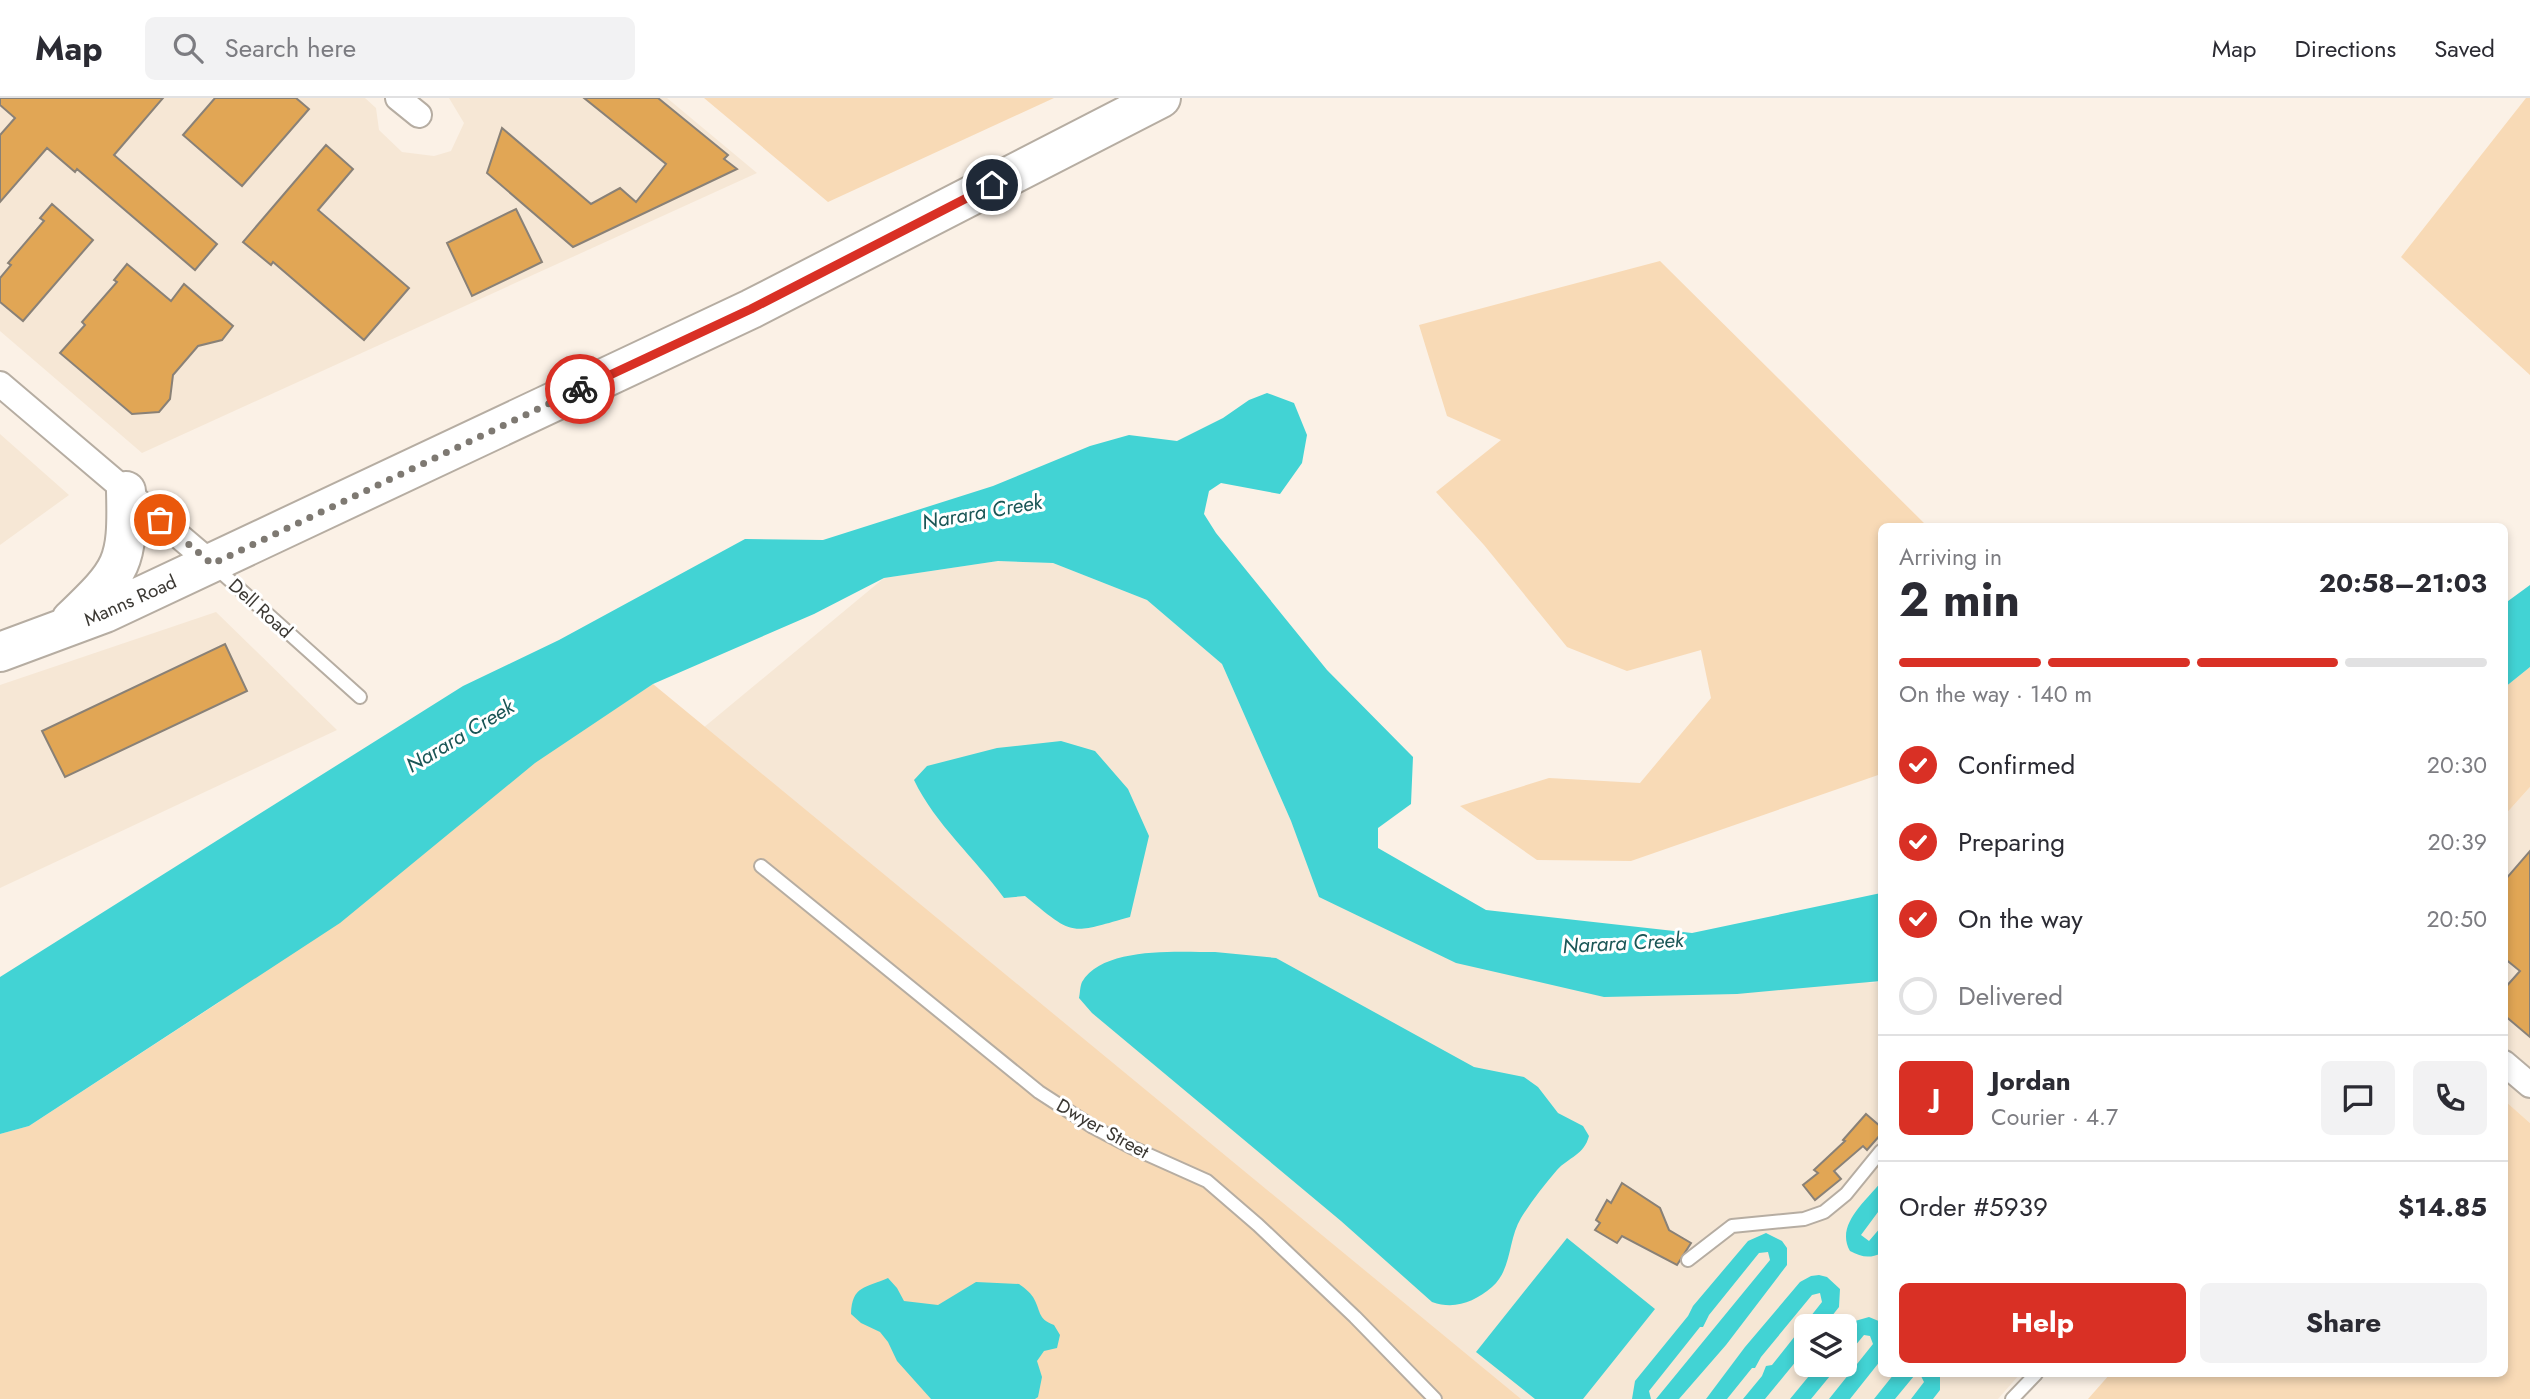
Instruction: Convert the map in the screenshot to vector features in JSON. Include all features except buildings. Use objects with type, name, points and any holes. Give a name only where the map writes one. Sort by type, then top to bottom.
[{"type":"main road","name":"Manns Road","points":[[0,652],[106,613],[751,309],[1161,98]]},
{"type":"main road","points":[[62,629],[103,590],[122,561],[128,537],[126,491]]},
{"type":"street","points":[[398,98],[419,116]]},
{"type":"street","name":"Dell Road","points":[[0,384],[212,564]]},
{"type":"street","points":[[2508,1066],[2530,1085]]},
{"type":"lane","name":"Dell Road","points":[[212,564],[360,697]]},
{"type":"lane","name":"Dwyer Street","points":[[761,866],[1039,1092],[1130,1147],[1181,1167],[1206,1181],[1258,1225],[1355,1317],[1435,1399]]},
{"type":"lane","points":[[1688,1260],[1732,1226],[1804,1219],[1824,1212],[1846,1194],[1878,1155]]},
{"type":"lane","points":[[2012,1399],[2033,1377]]},
{"type":"shaded area","points":[[0,98],[365,98],[376,108],[379,130],[402,152],[434,156],[451,151],[464,123],[449,98],[667,98],[757,173],[142,453],[0,331]]},
{"type":"shaded area","points":[[704,98],[1054,98],[828,202]]},
{"type":"shaded area","points":[[2526,98],[2530,98],[2530,375],[2401,257]]},
{"type":"shaded area","points":[[1660,261],[1924,523],[1878,523],[1878,775],[1631,861],[1537,860],[1460,806],[1549,778],[1640,783],[1711,698],[1701,650],[1627,671],[1567,647],[1484,545],[1436,492],[1501,440],[1447,416],[1419,325]]},
{"type":"shaded area","points":[[0,434],[69,495],[0,545]]},
{"type":"shaded area","points":[[998,561],[1053,563],[1147,600],[1222,664],[1291,821],[1320,897],[1878,982],[1878,1377],[2017,1377],[1998,1399],[1455,1399],[691,738],[884,578]]},
{"type":"shaded area","points":[[216,612],[337,730],[0,888],[0,685]]},
{"type":"shaded area","points":[[2530,667],[2530,787],[2508,812],[2508,685]]},
{"type":"shaded area","points":[[653,684],[1521,1399],[0,1399],[0,1134],[29,1126],[218,1003],[537,760]]},
{"type":"shaded area","points":[[2530,787],[2530,1123],[2508,1104],[2508,812]]},
{"type":"shaded area","points":[[2508,1104],[2530,1123],[2530,1399],[2088,1399],[2107,1377],[2508,1377]]},
{"type":"water","name":"Narara Creek","points":[[1267,393],[1294,403],[1307,435],[1302,463],[1280,494],[1221,483],[1209,491],[1204,514],[1216,533],[1327,670],[1413,757],[1411,804],[1378,828],[1378,848],[1486,910],[1692,933],[1878,894],[1878,981],[1737,994],[1604,997],[1456,963],[1319,897],[1291,821],[1222,664],[1147,600],[1053,563],[998,561],[884,578],[814,614],[653,684],[535,763],[340,923],[29,1126],[0,1134],[0,977],[463,686],[559,640],[745,539],[823,540],[993,486],[1090,446],[1129,435],[1177,441],[1223,418],[1249,400]]},
{"type":"water","points":[[2530,585],[2530,667],[2508,685],[2508,601]]},
{"type":"water","points":[[1061,741],[1095,751],[1128,789],[1149,836],[1130,917],[1083,929],[1064,925],[1025,896],[1004,898],[944,826],[914,780],[927,766],[997,748]]},
{"type":"water","points":[[1162,952],[1215,952],[1276,958],[1474,1067],[1524,1077],[1538,1087],[1558,1113],[1583,1126],[1589,1136],[1584,1148],[1557,1170],[1525,1212],[1517,1226],[1507,1263],[1492,1287],[1478,1297],[1456,1305],[1432,1302],[1341,1221],[1092,1013],[1079,998],[1082,982],[1092,970],[1106,962]]},
{"type":"water","points":[[1878,1185],[1878,1212],[1861,1235],[1869,1241],[1878,1230],[1878,1254],[1869,1257],[1850,1251],[1846,1241],[1849,1223]]},
{"type":"water","points":[[1766,1233],[1782,1241],[1787,1248],[1787,1265],[1726,1345],[1679,1399],[1656,1399],[1770,1260],[1768,1252],[1759,1253],[1709,1315],[1703,1327],[1700,1327],[1649,1391],[1651,1399],[1632,1399],[1635,1381],[1688,1316],[1693,1306],[1748,1241]]},
{"type":"water","points":[[1567,1238],[1655,1309],[1583,1399],[1535,1399],[1476,1352]]},
{"type":"water","points":[[1811,1276],[1827,1277],[1840,1289],[1839,1307],[1833,1314],[1812,1314],[1822,1302],[1820,1293],[1812,1295],[1727,1399],[1706,1399],[1745,1347],[1800,1282]]},
{"type":"water","points":[[888,1278],[904,1301],[938,1305],[976,1282],[1019,1284],[1033,1297],[1042,1317],[1054,1325],[1060,1335],[1057,1348],[1044,1351],[1037,1361],[1042,1377],[1038,1397],[931,1399],[897,1361],[880,1332],[861,1323],[851,1314],[857,1293]]},
{"type":"water","points":[[1869,1317],[1878,1321],[1878,1364],[1850,1399],[1829,1399],[1847,1377],[1857,1377],[1857,1364],[1873,1344],[1870,1336],[1864,1335],[1857,1343],[1857,1320]]},
{"type":"water","points":[[1794,1337],[1794,1364],[1765,1399],[1743,1399],[1762,1376],[1766,1366],[1772,1365]]},
{"type":"water","points":[[1808,1377],[1829,1377],[1811,1399],[1790,1399]]},
{"type":"water","points":[[1892,1377],[1913,1377],[1895,1399],[1874,1399]]},
{"type":"water","points":[[1922,1377],[1940,1377],[1940,1390],[1933,1399],[1911,1399],[1924,1382]]},
{"type":"way so far","points":[[160,520],[212,564],[580,389]]},
{"type":"route","points":[[580,389],[751,309],[992,185]]}]
